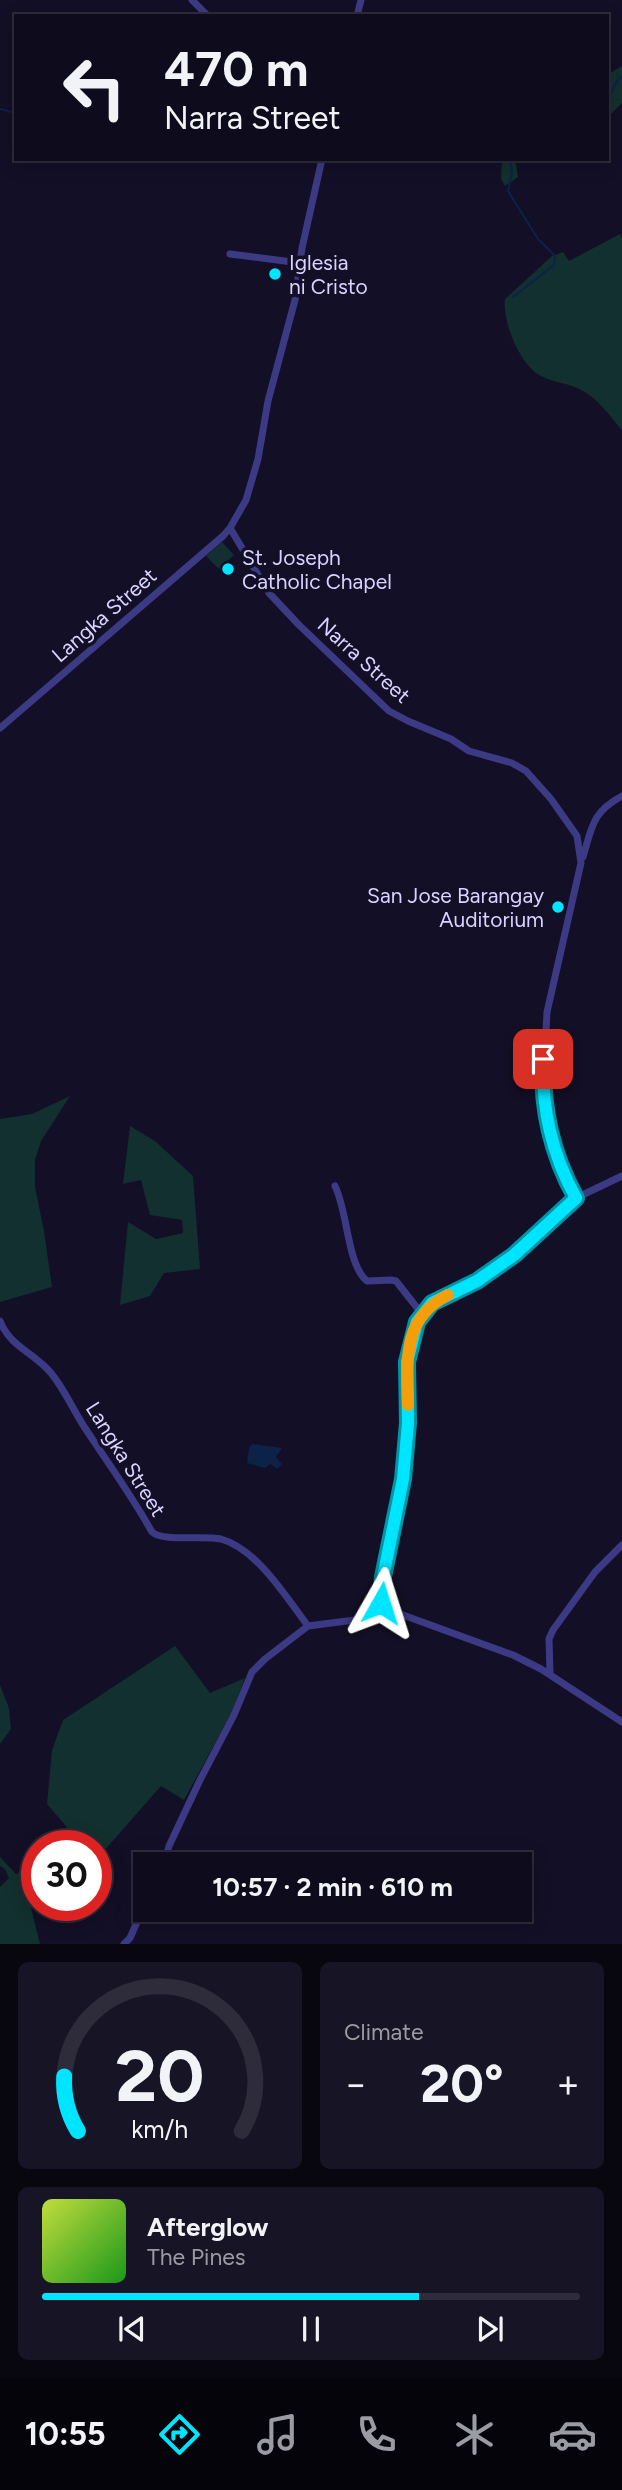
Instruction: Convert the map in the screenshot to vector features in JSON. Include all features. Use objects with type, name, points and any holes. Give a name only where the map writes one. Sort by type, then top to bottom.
[{"type":"street","points":[[192,0],[206,14]]},
{"type":"street","points":[[230,528],[246,500],[258,459],[268,401],[295,300],[322,161]]},
{"type":"street","points":[[230,254],[300,263]]},
{"type":"street","name":"Langka Street","points":[[0,728],[151,600],[230,528]]},
{"type":"street","name":"Narra Street","points":[[230,528],[269,593],[389,711],[451,739],[469,751],[512,763],[526,771],[538,782],[572,828],[582,863],[552,988],[543,1059],[543,1087],[552,1144],[576,1198]]},
{"type":"street","points":[[582,863],[590,827],[598,813],[622,796]]},
{"type":"street","points":[[572,828],[590,827]]},
{"type":"street","points":[[383,1611],[380,1599],[383,1577],[401,1490],[406,1445],[407,1362],[413,1331],[422,1314],[432,1303],[477,1281],[514,1255],[576,1198],[622,1176]]},
{"type":"street","points":[[335,1186],[360,1276],[366,1281],[396,1281],[422,1314]]},
{"type":"street","name":"Langka Street","points":[[0,1321],[9,1338],[45,1366],[62,1388],[76,1415],[114,1468],[152,1532],[160,1536],[221,1539],[239,1548],[257,1562],[308,1626]]},
{"type":"street","points":[[550,1673],[549,1639],[553,1630],[595,1572],[622,1545]]},
{"type":"street","points":[[167,1852],[252,1672],[308,1626],[355,1620],[383,1611],[403,1615],[513,1656],[550,1673],[622,1722]]},
{"type":"street","points":[[124,1944],[137,1922]]},
{"type":"green space","points":[[622,66],[622,103],[609,116],[609,74]]},
{"type":"green space","points":[[502,161],[515,161],[518,177],[505,186],[501,179]]},
{"type":"green space","points":[[620,234],[622,430],[588,394],[533,371],[514,342],[505,308],[505,299],[552,256],[563,252],[569,261]]},
{"type":"green space","points":[[222,542],[234,555],[219,569],[206,556]]},
{"type":"green space","points":[[70,1096],[41,1141],[35,1160],[35,1187],[52,1287],[0,1302],[0,1119],[32,1114]]},
{"type":"green space","points":[[130,1126],[155,1141],[193,1176],[200,1269],[164,1273],[150,1296],[120,1305],[128,1222],[156,1239],[183,1233],[182,1220],[150,1215],[141,1180],[123,1184]]},
{"type":"green space","points":[[175,1646],[210,1693],[245,1678],[231,1714],[184,1800],[161,1786],[112,1842],[112,1830],[69,1830],[47,1804],[52,1750],[63,1720]]},
{"type":"green space","points":[[0,1685],[9,1708],[11,1729],[0,1744]]},
{"type":"green space","points":[[0,1857],[16,1874],[21,1872],[21,1921],[34,1921],[40,1944],[0,1944],[0,1887],[9,1878],[5,1869],[0,1866]]},
{"type":"water","points":[[253,1444],[282,1448],[276,1457],[282,1464],[277,1469],[270,1464],[265,1468],[247,1463],[249,1447]]},
{"type":"waterway","points":[[609,96],[622,76]]},
{"type":"waterway","points":[[0,109],[14,112]]},
{"type":"waterway","points":[[510,161],[512,173],[508,191],[538,239],[555,256],[554,265],[513,297]]},
{"type":"slow traffic","points":[[408,1405],[407,1362],[413,1331],[432,1303],[448,1295]]},
{"type":"place","name":"Iglesia ni Cristo","points":[[275,274]]},
{"type":"place","name":"St. Joseph Catholic Chapel","points":[[228,569]]},
{"type":"place","name":"San Jose Barangay Auditorium","points":[[558,907]]},
{"type":"route","points":[[381,1603],[383,1577],[403,1479],[408,1423],[407,1362],[410,1341],[417,1322],[432,1303],[477,1281],[514,1255],[576,1198],[552,1144],[543,1087],[543,1059]]}]
